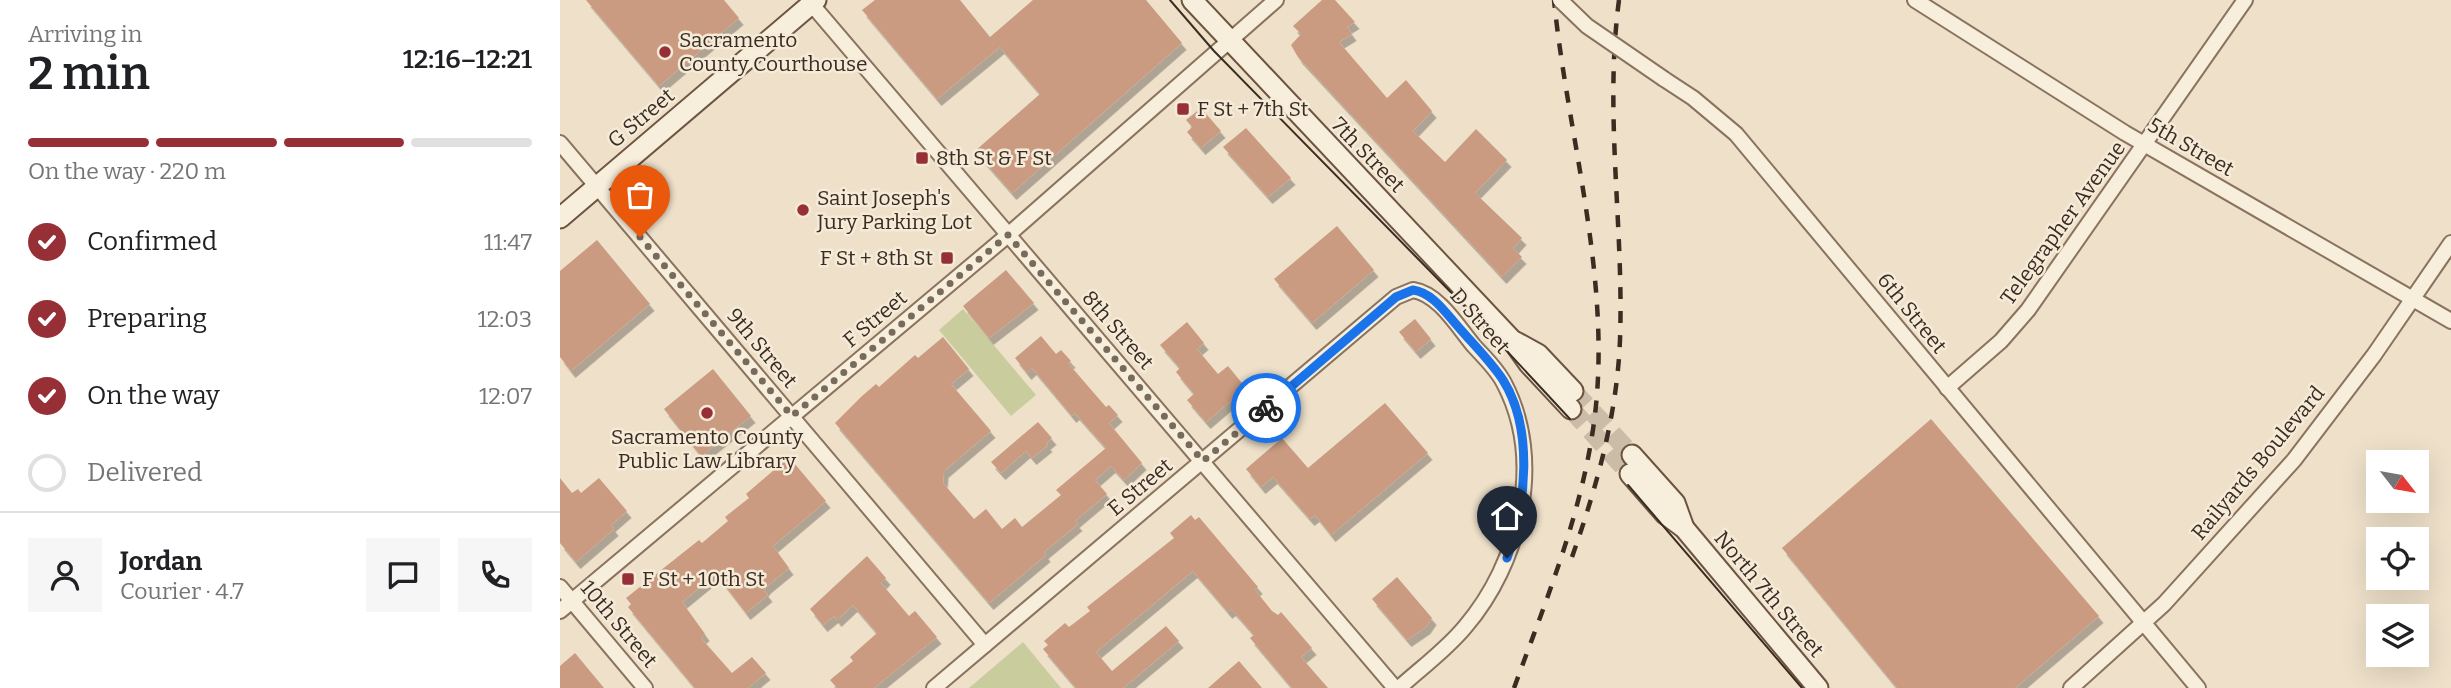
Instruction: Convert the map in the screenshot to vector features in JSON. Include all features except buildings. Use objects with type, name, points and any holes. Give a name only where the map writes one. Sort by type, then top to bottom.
[{"type":"main road","name":"7th Street","points":[[1192,0],[1512,340],[1529,364],[1572,400]]},
{"type":"main road","name":"G Street","points":[[560,218],[812,1]]},
{"type":"main road","name":"North 7th Street","points":[[1631,464],[1665,514],[1684,528],[1818,688]]},
{"type":"street","name":"F Street","points":[[560,611],[1008,235],[1227,40],[1276,0]]},
{"type":"street","name":"6th Street","points":[[1560,0],[1587,26],[1693,98],[1736,134],[2198,688]]},
{"type":"street","name":"5th Street","points":[[1915,0],[2146,145],[2451,321]]},
{"type":"street","name":"Telegrapher Avenue","points":[[1947,388],[2001,341],[2028,310],[2245,0]]},
{"type":"street","name":"8th Street","points":[[812,1],[1008,235],[1397,688]]},
{"type":"street","name":"9th Street","points":[[560,143],[985,645]]},
{"type":"street","name":"Railyards Boulevard","points":[[2071,688],[2143,625],[2294,460],[2451,243]]},
{"type":"street","name":"E Street","points":[[934,688],[1405,291]]},
{"type":"street","name":"D Street","points":[[1397,688],[1465,627],[1497,581],[1516,534],[1523,480],[1523,452],[1517,422],[1503,380],[1434,300],[1422,291],[1405,291]]},
{"type":"street","name":"10th Street","points":[[560,587],[645,688]]},
{"type":"green space","points":[[963,309],[1036,395],[1011,416],[939,330]]},
{"type":"green space","points":[[1023,642],[1061,688],[969,688]]},
{"type":"tunnel","points":[[1573,391],[1632,455]]},
{"type":"tunnel","points":[[1571,409],[1630,474]]},
{"type":"tram line","points":[[1170,0],[1214,51],[1479,321],[1570,419]]},
{"type":"tram line","points":[[1628,485],[1802,688]]},
{"type":"railway","points":[[1514,688],[1566,544],[1586,470],[1597,394],[1599,345],[1591,246],[1554,0]]},
{"type":"railway","points":[[1572,557],[1604,450],[1618,368],[1620,298],[1613,85],[1619,0]]},
{"type":"way so far","points":[[640,237],[792,416],[1008,235],[1203,461],[1266,408]]},
{"type":"place","name":"Sacramento County Courthouse","points":[[665,52]]},
{"type":"place","name":"F St + 7th St","points":[[1183,109]]},
{"type":"place","name":"8th St & F St","points":[[922,158]]},
{"type":"place","name":"Saint Joseph's Jury Parking Lot","points":[[803,210]]},
{"type":"place","name":"F St + 8th St","points":[[947,258]]},
{"type":"place","name":"Sacramento County Public Law Library","points":[[707,413]]},
{"type":"place","name":"F St + 10th St","points":[[628,579]]},
{"type":"route","points":[[1266,408],[1396,297],[1405,291],[1422,291],[1439,306],[1491,365],[1503,380],[1510,395],[1523,452],[1523,480],[1522,506],[1507,558]]}]
